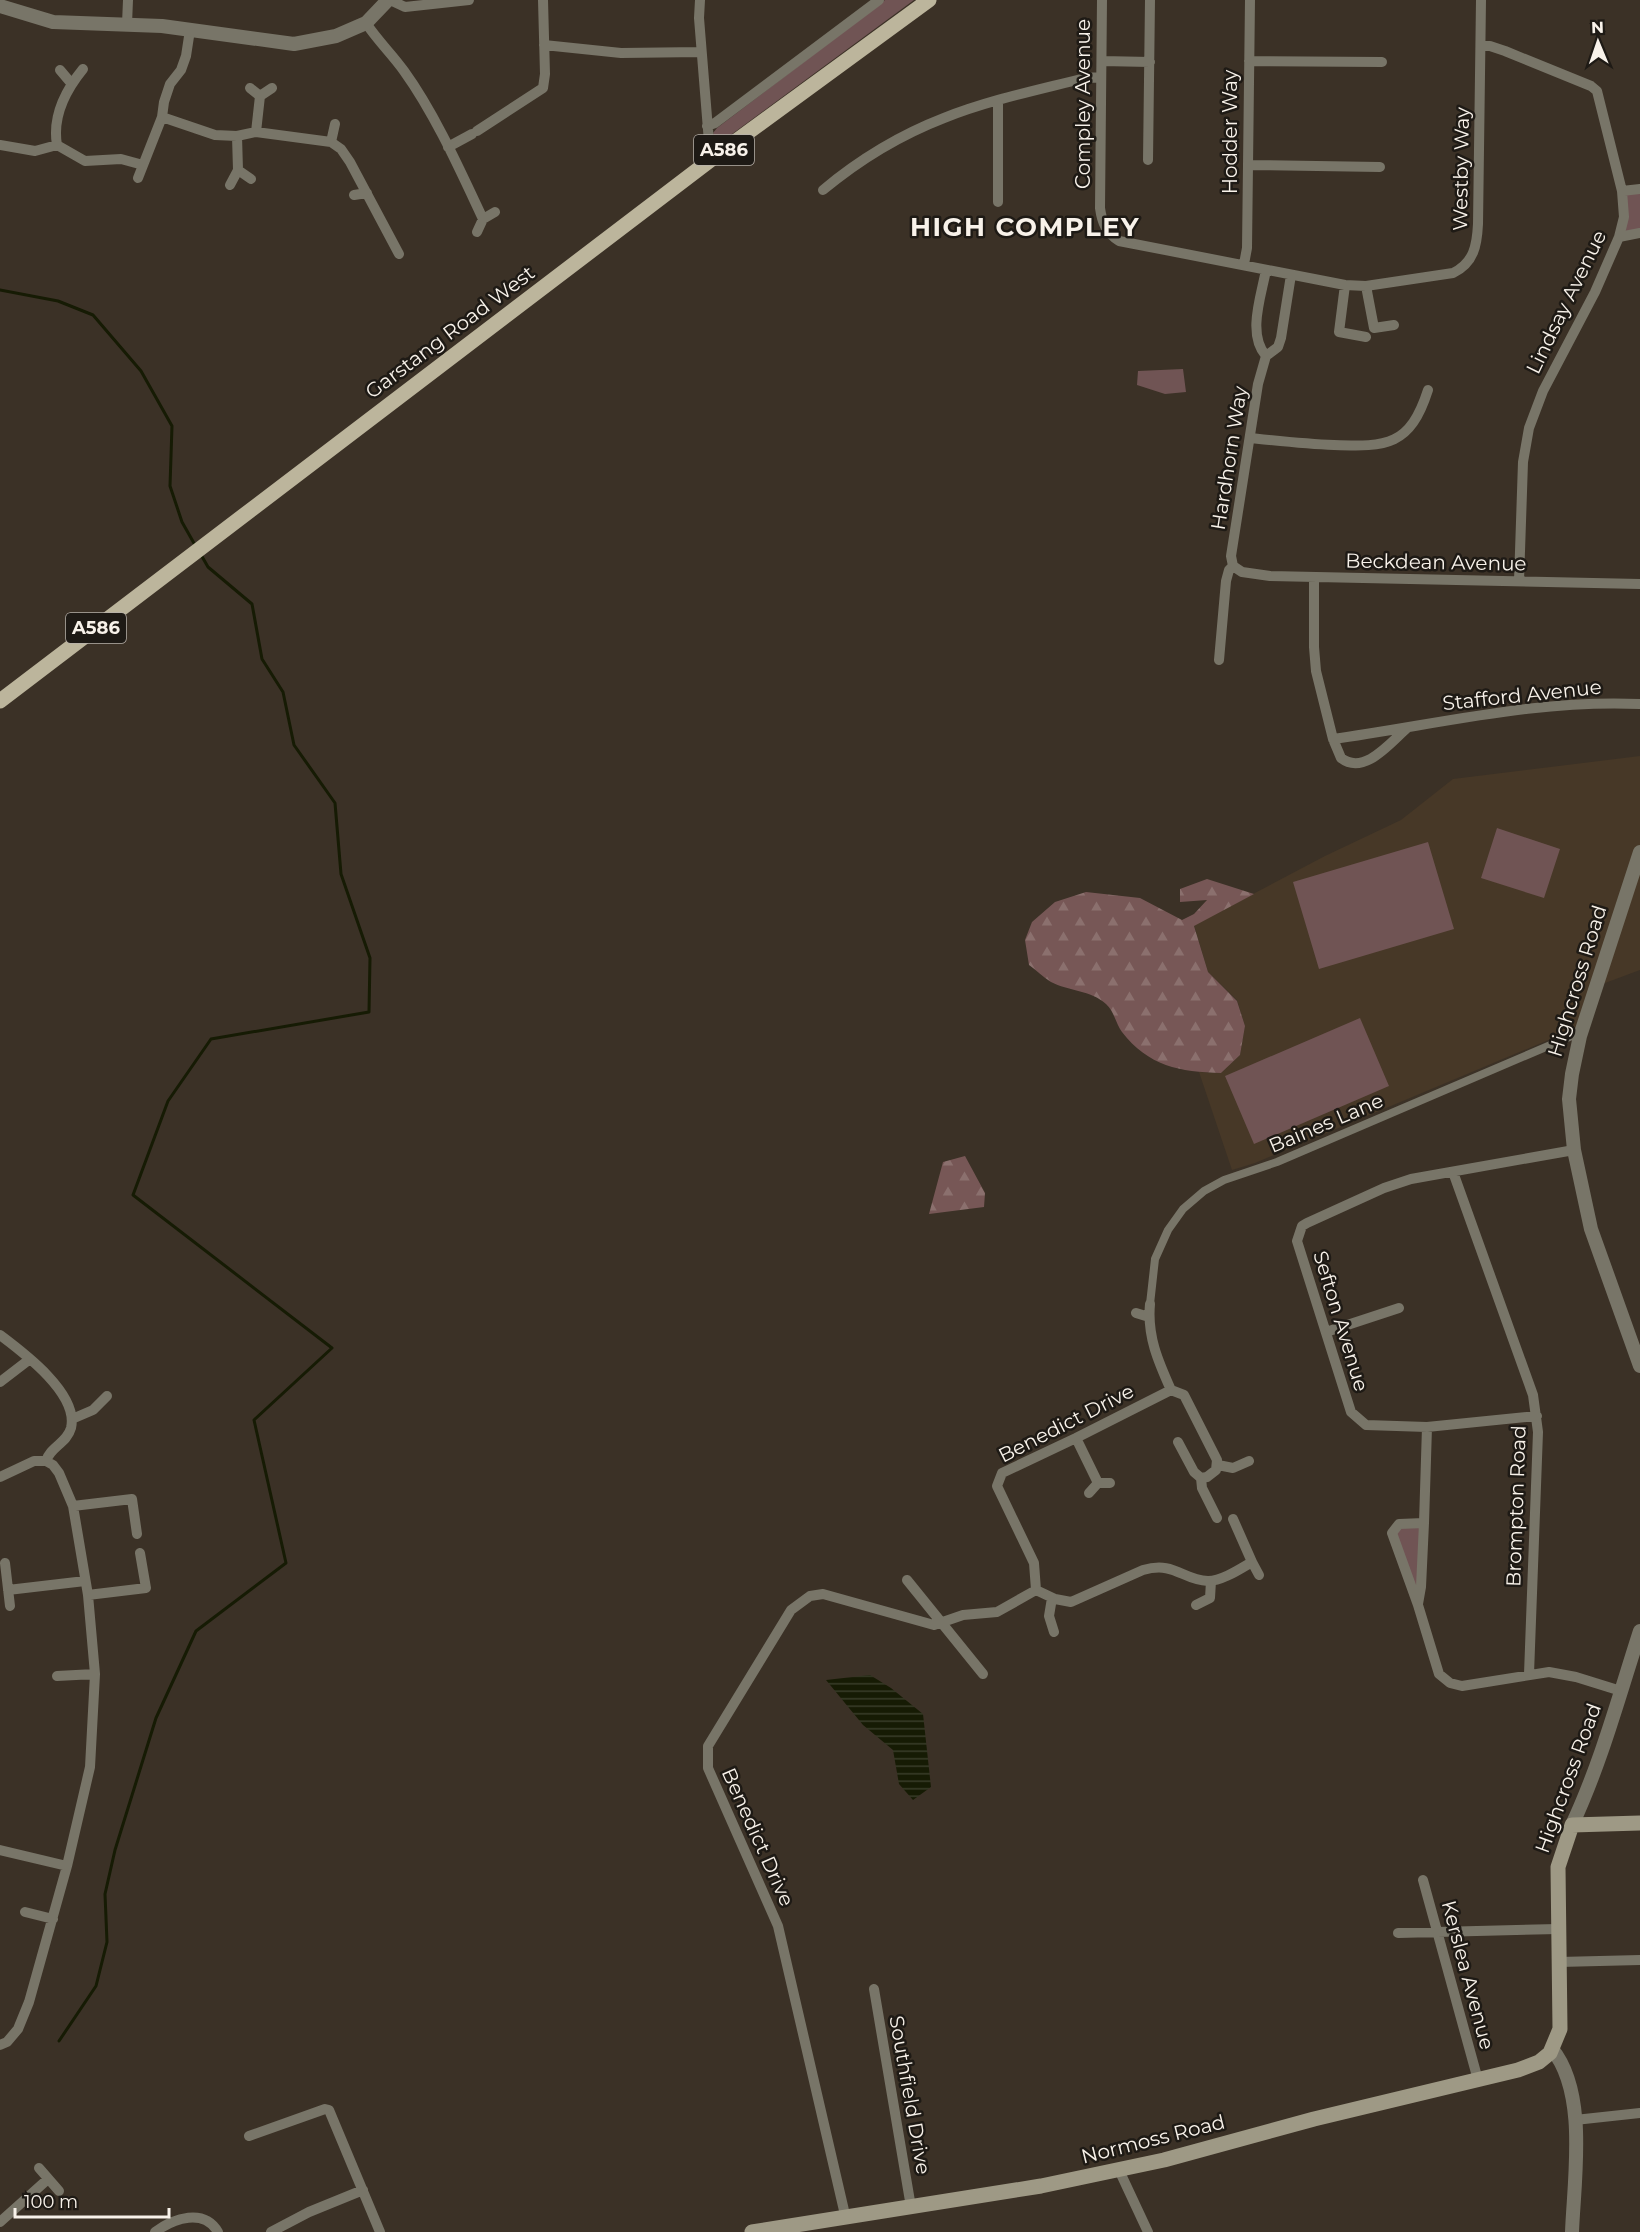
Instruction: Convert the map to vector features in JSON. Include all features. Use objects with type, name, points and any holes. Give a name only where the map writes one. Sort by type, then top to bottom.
[{"type":"main road","name":"Garstang Road West","points":[[0,701],[717,155],[929,0]]},
{"type":"main road","points":[[1572,1825],[1640,1823]]},
{"type":"main road","name":"Highcross Road","points":[[1552,2049],[1560,2029],[1558,1867],[1572,1825]]},
{"type":"main road","name":"Normoss Road","points":[[752,2232],[846,2219],[1041,2186],[1119,2170],[1530,2066],[1539,2062],[1552,2049]]},
{"type":"street","points":[[127,24],[128,0]]},
{"type":"street","points":[[0,6],[53,22],[127,24],[294,44],[336,36],[366,23],[389,0],[405,7],[469,0]]},
{"type":"street","points":[[448,147],[475,133],[543,88],[545,74],[543,0]]},
{"type":"street","points":[[700,0],[701,52],[707,126],[709,142],[717,155]]},
{"type":"street","points":[[707,126],[715,123],[879,0]]},
{"type":"street","name":"Compley Avenue","points":[[1102,0],[1100,208],[1106,229],[1119,241],[1291,275]]},
{"type":"street","points":[[1148,160],[1154,148],[1150,0]]},
{"type":"street","name":"Hodder Way","points":[[1244,264],[1247,248],[1250,0]]},
{"type":"street","name":"Westby Way","points":[[1291,275],[1345,285],[1366,286],[1453,273],[1461,269],[1474,253],[1478,224],[1481,0]]},
{"type":"street","points":[[366,23],[404,70],[448,147],[483,219]]},
{"type":"street","points":[[138,178],[162,117],[170,84],[181,70],[186,56],[190,30]]},
{"type":"street","points":[[544,45],[621,53],[701,52]]},
{"type":"street","name":"Lindsay Avenue","points":[[1482,46],[1491,46],[1505,51],[1591,86],[1597,91],[1622,191],[1624,217],[1619,237],[1595,292],[1543,391],[1529,428],[1522,462],[1519,581]]},
{"type":"street","points":[[1102,61],[1150,62]]},
{"type":"street","points":[[1249,61],[1382,62]]},
{"type":"street","points":[[57,145],[56,116],[71,83],[83,69]]},
{"type":"street","points":[[60,70],[71,83]]},
{"type":"street","points":[[823,190],[847,170],[879,150],[944,118],[1085,78],[1101,77]]},
{"type":"street","points":[[250,88],[260,96]]},
{"type":"street","points":[[256,132],[260,96],[272,88]]},
{"type":"street","points":[[998,101],[998,202]]},
{"type":"street","points":[[162,117],[215,135],[237,136],[256,132],[331,142],[341,149],[350,162],[399,254]]},
{"type":"street","points":[[331,142],[335,124]]},
{"type":"street","points":[[230,185],[238,170],[237,136]]},
{"type":"street","points":[[0,145],[35,151],[57,145],[85,161],[121,159],[143,165]]},
{"type":"street","points":[[1248,165],[1380,167]]},
{"type":"street","points":[[238,170],[251,179]]},
{"type":"street","points":[[1622,191],[1640,189]]},
{"type":"street","points":[[354,195],[367,193]]},
{"type":"street","points":[[477,232],[483,219],[495,212]]},
{"type":"street","points":[[1619,237],[1640,233]]},
{"type":"street","points":[[1266,270],[1256,331],[1258,348],[1266,356]]},
{"type":"street","name":"Hardhorn Way","points":[[1218,660],[1226,581],[1229,570],[1233,566],[1231,556],[1258,384],[1266,356],[1278,347],[1281,338],[1291,275]]},
{"type":"street","points":[[1345,285],[1340,332],[1366,337]]},
{"type":"street","points":[[1366,286],[1374,328],[1394,325]]},
{"type":"street","points":[[1251,438],[1293,443],[1360,446],[1388,443],[1412,426],[1422,408],[1428,390]]},
{"type":"street","name":"Beckdean Avenue","points":[[1233,566],[1237,570],[1254,574],[1314,578],[1640,584]]},
{"type":"street","points":[[1314,578],[1316,664],[1333,739],[1341,758],[1353,764],[1362,764],[1408,728]]},
{"type":"street","name":"Stafford Avenue","points":[[1333,739],[1552,706],[1602,703],[1640,704]]},
{"type":"street","name":"Highcross Road","points":[[1640,852],[1581,1032],[1569,1099],[1574,1150],[1591,1229],[1640,1366]]},
{"type":"street","name":"Baines Lane","points":[[1150,1304],[1154,1266],[1168,1230],[1183,1209],[1204,1191],[1224,1180],[1277,1161],[1581,1032]]},
{"type":"street","name":"Sefton Avenue","points":[[1537,1416],[1427,1427],[1366,1425],[1354,1417],[1297,1241],[1302,1226],[1396,1183],[1574,1150]]},
{"type":"street","name":"Brompton Road","points":[[1453,1172],[1533,1395],[1537,1416],[1529,1674]]},
{"type":"street","points":[[1150,1304],[1152,1347],[1171,1390],[1184,1395],[1218,1465]]},
{"type":"street","points":[[1326,1332],[1399,1308]]},
{"type":"street","points":[[1136,1313],[1149,1317]]},
{"type":"street","points":[[0,1335],[49,1376],[58,1388],[72,1419],[68,1436],[49,1453],[46,1461]]},
{"type":"street","points":[[0,1382],[30,1359]]},
{"type":"street","name":"Benedict Drive","points":[[846,2219],[778,1926],[708,1768],[708,1746],[791,1610],[810,1596],[823,1594],[926,1624],[997,1612],[1036,1590],[1036,1568],[997,1486],[1002,1473],[1171,1390]]},
{"type":"street","points":[[72,1419],[93,1410],[107,1396]]},
{"type":"street","points":[[1418,1605],[1422,1587],[1427,1427]]},
{"type":"street","points":[[1076,1438],[1098,1483]]},
{"type":"street","points":[[1178,1442],[1194,1472],[1201,1478],[1202,1488],[1217,1518]]},
{"type":"street","points":[[0,1477],[34,1461],[46,1461],[53,1465],[59,1473],[73,1506],[87,1595],[95,1674],[90,1767],[67,1866],[29,2002],[13,2036],[0,2045]]},
{"type":"street","points":[[1218,1465],[1233,1468],[1249,1461]]},
{"type":"street","points":[[1201,1478],[1213,1473],[1218,1465]]},
{"type":"street","points":[[1089,1493],[1098,1483],[1110,1483]]},
{"type":"street","points":[[73,1506],[132,1499],[137,1534]]},
{"type":"street","points":[[1233,1519],[1259,1575]]},
{"type":"street","points":[[1424,1523],[1399,1524],[1392,1533],[1418,1605],[1439,1674],[1450,1683],[1462,1686],[1549,1672],[1621,1691]]},
{"type":"street","points":[[87,1595],[146,1588],[140,1553]]},
{"type":"street","points":[[1036,1590],[1062,1601],[1076,1601],[1154,1567],[1172,1569],[1201,1580],[1211,1581],[1252,1562]]},
{"type":"street","points":[[5,1563],[10,1606]]},
{"type":"street","points":[[907,1580],[982,1674]]},
{"type":"street","points":[[9,1590],[85,1581]]},
{"type":"street","points":[[1196,1605],[1210,1598],[1211,1581]]},
{"type":"street","points":[[1052,1598],[1049,1616],[1054,1632]]},
{"type":"street","name":"Highcross Road","points":[[1572,1825],[1589,1788],[1640,1631]]},
{"type":"street","points":[[57,1676],[95,1674]]},
{"type":"street","points":[[0,1850],[67,1866]]},
{"type":"street","name":"Kerslea Avenue","points":[[1423,1880],[1478,2080]]},
{"type":"street","points":[[25,1912],[53,1919]]},
{"type":"street","points":[[1398,1933],[1558,1929]]},
{"type":"street","points":[[1559,1962],[1640,1960]]},
{"type":"street","name":"Southfield Drive","points":[[874,1989],[911,2207]]},
{"type":"street","points":[[1552,2049],[1567,2074],[1575,2120],[1572,2232]]},
{"type":"street","points":[[249,2136],[325,2109],[329,2110],[380,2232]]},
{"type":"street","points":[[1575,2120],[1640,2113]]},
{"type":"street","points":[[39,2168],[58,2191]]},
{"type":"street","points":[[1119,2170],[1148,2232]]},
{"type":"street","points":[[0,2222],[48,2179]]},
{"type":"street","points":[[271,2232],[309,2212],[363,2190]]},
{"type":"street","points":[[155,2232],[173,2221],[186,2218],[201,2218],[213,2224],[218,2232]]},
{"type":"shaded area","points":[[885,0],[914,0],[728,137],[723,140],[715,137],[713,133],[717,128]]},
{"type":"shaded area","points":[[1640,189],[1640,233],[1619,237],[1622,191]]},
{"type":"shaded area","points":[[1183,369],[1186,392],[1165,394],[1137,385],[1138,371]]},
{"type":"shaded area","points":[[1640,756],[1640,970],[1597,986],[1584,1025],[1255,1163],[1232,1170],[1199,1072],[1221,1073],[1240,1055],[1245,1026],[1237,1000],[1208,972],[1194,925],[1325,856],[1401,820],[1453,779]]},
{"type":"shaded area","points":[[1497,828],[1560,849],[1544,898],[1481,878]]},
{"type":"shaded area","points":[[1428,842],[1454,929],[1319,969],[1293,882]]},
{"type":"shaded area","points":[[1360,1018],[1389,1086],[1254,1144],[1225,1076]]},
{"type":"shaded area","points":[[1424,1523],[1418,1605],[1394,1529]]},
{"type":"shaded area","points":[[870,1675],[891,1688],[923,1714],[931,1787],[913,1800],[899,1784],[893,1750],[863,1725],[826,1680]]},
{"type":"green space","points":[[1207,879],[1254,894],[1194,926],[1208,972],[1237,1001],[1245,1026],[1240,1055],[1221,1073],[1179,1069],[1154,1060],[1132,1043],[1120,1029],[1109,1007],[1100,999],[1051,982],[1029,965],[1025,940],[1032,922],[1055,902],[1086,892],[1140,898],[1182,920],[1194,914],[1207,900],[1180,902],[1180,889]]},
{"type":"green space","points":[[965,1156],[985,1193],[984,1207],[929,1214],[943,1162]]},
{"type":"waterway","points":[[0,290],[58,301],[93,315],[141,371],[172,426],[170,486],[182,522],[195,545]]},
{"type":"waterway","points":[[59,2041],[96,1986],[107,1942],[105,1894],[115,1850],[156,1718],[196,1631],[286,1563],[254,1420],[332,1348],[133,1195],[168,1101],[211,1039],[369,1012],[370,958],[341,874],[335,803],[294,745],[283,692],[262,659],[252,604],[208,567],[200,553]]},
{"type":"district","name":"HIGH COMPLEY","points":[[1025,227]]}]
